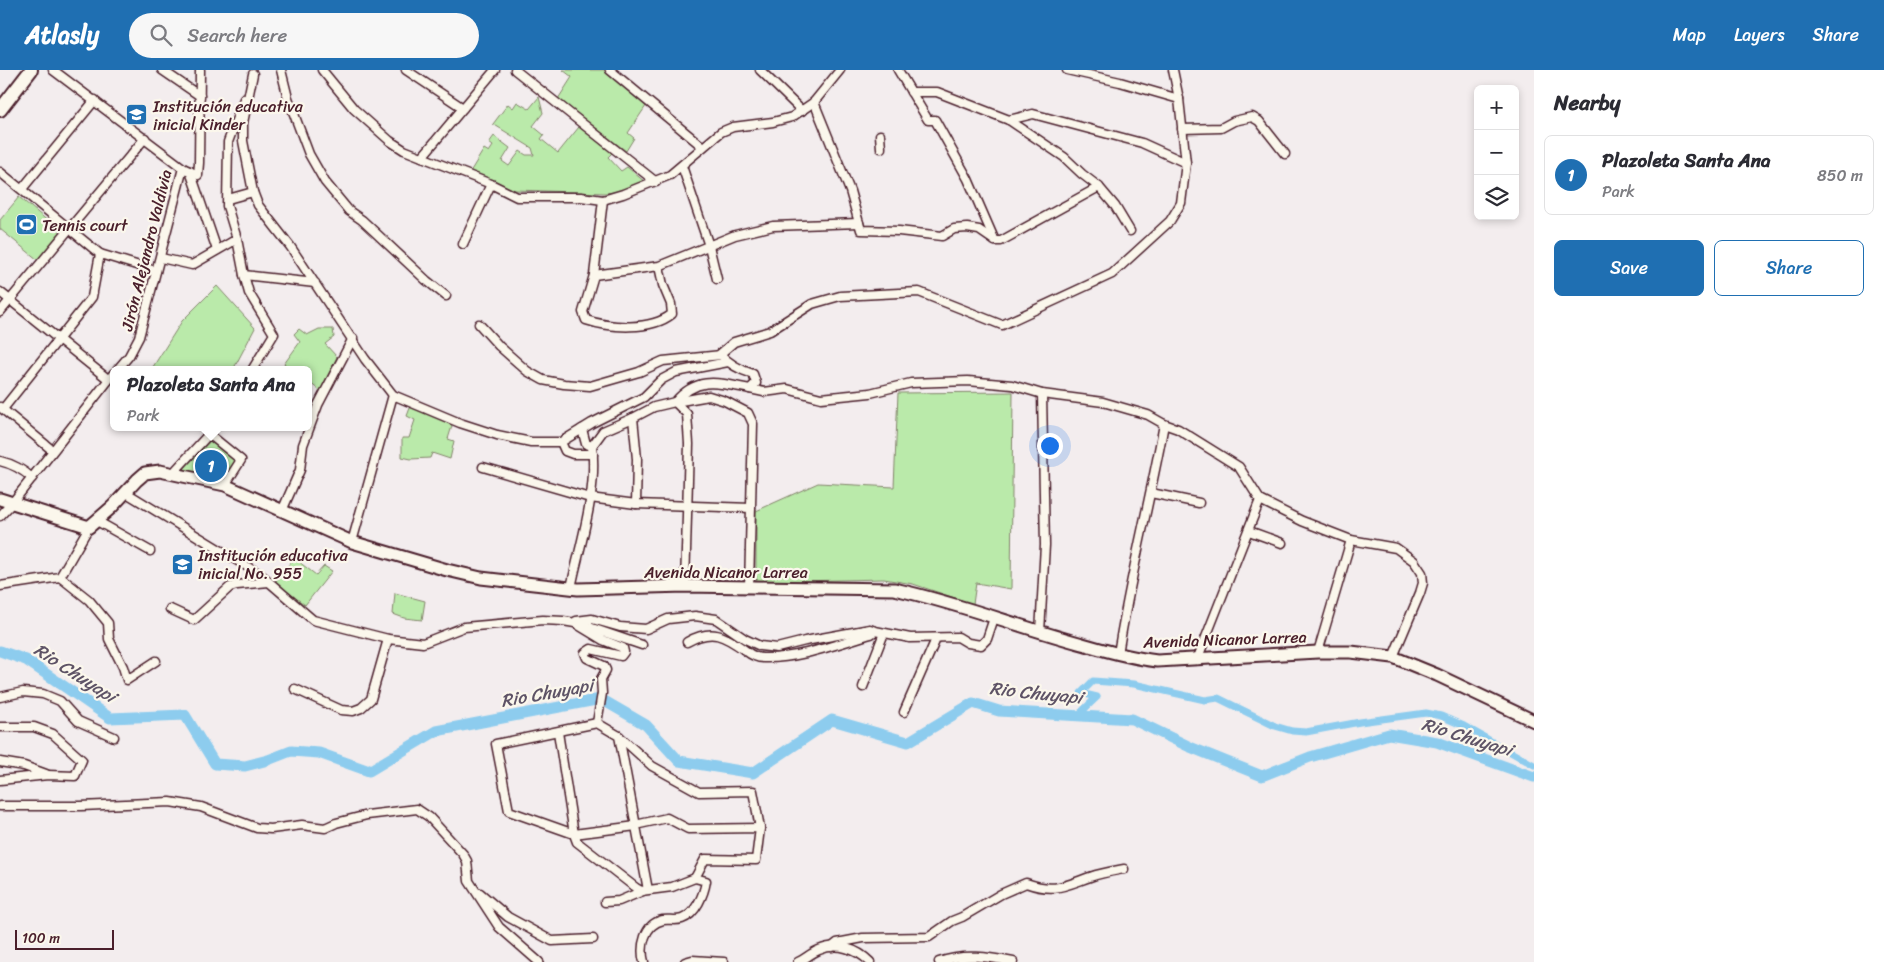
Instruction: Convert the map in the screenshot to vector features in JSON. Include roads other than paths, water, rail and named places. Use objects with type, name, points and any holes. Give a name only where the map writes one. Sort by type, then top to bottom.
[{"type":"main road","points":[[0,110],[31,70]]},
{"type":"main road","name":"Avenida Nicanor Larrea","points":[[93,524],[145,473],[160,471],[225,486],[352,542],[481,578],[571,588],[685,586],[894,590],[916,594],[1132,658],[1157,661],[1318,652],[1351,652],[1393,657],[1437,675],[1534,721]]},
{"type":"main road","points":[[0,499],[93,524]]},
{"type":"street","points":[[53,70],[184,167],[198,175],[200,70]]},
{"type":"street","points":[[162,70],[200,96]]},
{"type":"street","points":[[281,70],[288,98],[309,154],[325,182],[349,211],[362,220],[426,280],[446,296]]},
{"type":"street","points":[[322,70],[354,110],[390,141],[404,150],[491,184],[517,197],[581,196],[603,200],[656,182],[670,175],[721,132],[733,127],[773,122],[792,117],[814,102],[840,70]]},
{"type":"street","points":[[406,70],[463,108]]},
{"type":"street","points":[[422,157],[495,70]]},
{"type":"street","points":[[515,70],[656,182]]},
{"type":"street","points":[[610,70],[703,147]]},
{"type":"street","points":[[760,70],[802,111]]},
{"type":"street","points":[[898,70],[928,120],[935,120],[968,179],[995,241]]},
{"type":"street","points":[[1067,70],[1120,82],[1179,99]]},
{"type":"street","points":[[721,355],[734,342],[770,331],[812,304],[840,296],[919,292],[1002,325],[1112,274],[1170,221],[1181,204],[1186,163],[1179,99],[1173,70]]},
{"type":"street","points":[[254,72],[243,123],[243,141],[252,192],[258,205],[290,246],[353,338],[365,359],[393,395],[460,423],[497,435],[531,442],[560,442],[644,397],[661,380],[676,372],[728,362]]},
{"type":"street","points":[[254,72],[228,142],[228,199],[229,215],[238,239],[249,293],[274,334],[254,366]]},
{"type":"street","points":[[911,92],[937,92],[1008,120],[1064,157],[1082,174],[1099,186],[1115,206],[1130,231]]},
{"type":"street","points":[[22,189],[94,100]]},
{"type":"street","points":[[814,102],[850,191],[860,230],[899,231],[942,236],[954,229],[967,228],[979,230],[995,241],[1001,241],[1099,186]]},
{"type":"street","points":[[1008,120],[1033,114],[1142,143],[1186,163]]},
{"type":"street","points":[[1182,129],[1221,128],[1234,121],[1252,117],[1259,121],[1285,154]]},
{"type":"street","points":[[880,136],[881,148]]},
{"type":"street","points":[[0,312],[145,138]]},
{"type":"street","points":[[682,166],[709,246],[717,279]]},
{"type":"street","points":[[184,167],[217,250]]},
{"type":"street","name":"Jirón Alejandro Valdivia","points":[[120,366],[129,356],[140,337],[184,167]]},
{"type":"street","points":[[0,172],[100,254],[156,271]]},
{"type":"street","points":[[463,244],[491,184]]},
{"type":"street","points":[[228,199],[252,192]]},
{"type":"street","points":[[603,200],[594,275],[583,312],[586,320],[614,326],[648,324],[658,323],[672,314],[671,304],[663,285],[659,266]]},
{"type":"street","points":[[594,275],[659,266],[735,235],[773,226],[859,223]]},
{"type":"street","points":[[160,258],[192,265],[238,239]]},
{"type":"street","points":[[52,450],[1,408],[92,297],[100,254]]},
{"type":"street","points":[[244,275],[315,282]]},
{"type":"street","points":[[0,292],[58,340],[110,375]]},
{"type":"street","points":[[479,324],[499,346],[527,371],[543,380],[564,384],[590,386],[639,372],[663,361],[721,355]]},
{"type":"street","points":[[312,421],[318,405],[353,338]]},
{"type":"street","points":[[721,355],[737,369],[753,374],[756,383],[750,389]]},
{"type":"street","points":[[0,516],[110,377]]},
{"type":"street","points":[[675,402],[684,392],[700,383],[719,383],[764,392],[787,389],[821,398],[870,393],[911,383],[968,381],[1012,385],[1042,394],[1103,402],[1148,415],[1178,429],[1238,467],[1260,500],[1302,521],[1351,540],[1396,548],[1414,561],[1422,573],[1423,582],[1393,657]]},
{"type":"street","points":[[1040,632],[1044,544],[1042,394]]},
{"type":"street","points":[[352,542],[393,395]]},
{"type":"street","points":[[571,588],[590,498],[594,461],[593,450],[603,431],[633,418],[654,406],[710,396],[725,401],[748,413],[753,424],[749,588]]},
{"type":"street","points":[[675,402],[687,414],[689,444],[685,586]]},
{"type":"street","points":[[633,418],[637,459],[636,504]]},
{"type":"street","points":[[1118,654],[1164,424]]},
{"type":"street","points":[[582,429],[586,444],[593,450]]},
{"type":"street","points":[[173,473],[210,431]]},
{"type":"street","points":[[212,431],[241,460],[225,486]]},
{"type":"street","points":[[282,511],[300,470],[303,445],[308,431]]},
{"type":"street","points":[[560,442],[565,451],[573,454],[593,450]]},
{"type":"street","points":[[0,461],[21,468],[32,478]]},
{"type":"street","points":[[483,468],[590,498],[636,504],[750,508]]},
{"type":"street","points":[[125,492],[223,551],[269,582],[313,620],[388,639],[423,643],[464,627],[550,620],[596,628],[642,645]]},
{"type":"street","points":[[1151,493],[1199,503]]},
{"type":"street","points":[[1197,660],[1260,500]]},
{"type":"street","points":[[60,577],[93,524],[150,551]]},
{"type":"street","points":[[1249,531],[1282,544]]},
{"type":"street","points":[[1318,652],[1351,540]]},
{"type":"street","points":[[0,586],[60,577],[90,600],[108,623],[109,639],[123,667],[127,680],[156,661]]},
{"type":"street","points":[[170,609],[194,620],[230,587],[269,582]]},
{"type":"street","points":[[574,623],[576,621],[592,619],[620,628],[646,628],[668,619],[695,616],[716,619],[745,639],[760,646],[777,648],[870,629],[910,638],[958,637],[968,643],[980,645],[987,639],[994,618]]},
{"type":"street","points":[[574,623],[604,640],[623,648],[624,652],[621,656],[591,648],[585,653],[587,658],[604,666],[606,670],[600,678],[602,693],[597,723]]},
{"type":"street","points":[[687,642],[707,634],[721,635],[753,656],[784,658],[875,631]]},
{"type":"street","points":[[863,687],[884,633]]},
{"type":"street","points":[[904,712],[936,638]]},
{"type":"street","points":[[295,689],[341,710],[353,711],[361,708],[372,699],[388,639]]},
{"type":"street","points":[[0,696],[23,692],[43,694],[60,701],[78,721],[114,737]]},
{"type":"street","points":[[696,878],[706,859],[756,860],[760,828],[753,791],[699,792],[652,766],[618,736],[597,723],[496,744],[508,811],[574,834],[636,826],[667,818],[688,829],[760,828]]},
{"type":"street","points":[[0,727],[34,727],[53,734],[82,760],[75,776],[48,775],[0,780]]},
{"type":"street","points":[[558,732],[574,834],[577,842],[641,890],[672,888],[696,878],[706,881],[704,892],[693,911],[683,919],[663,920],[654,924],[647,932],[642,946],[644,962]]},
{"type":"street","points":[[618,736],[648,890]]},
{"type":"street","points":[[0,762],[24,766],[48,775]]},
{"type":"street","points":[[0,806],[81,806],[170,802],[202,807],[257,828],[270,829],[302,825],[325,828],[336,823],[367,816],[417,809],[433,820],[463,854],[467,861],[469,881],[499,928],[539,962]]},
{"type":"street","points":[[832,947],[837,943],[863,938],[929,938],[952,921],[1001,894],[1026,883],[1042,888],[1066,886],[1091,876],[1124,869]]},
{"type":"street","points":[[474,889],[508,917],[552,941],[593,940]]},
{"type":"street","points":[[605,902],[620,900],[648,890]]},
{"type":"street","points":[[798,962],[818,950],[832,947],[860,952],[870,962]]},
{"type":"street","points":[[939,962],[977,956],[1013,962]]},
{"type":"street","points":[[685,962],[692,960],[724,962]]},
{"type":"waterway","name":"Rio Chuyapi","points":[[0,651],[26,660],[110,718],[185,715],[215,764],[245,766],[291,751],[319,753],[369,771],[436,731],[601,699],[646,725],[679,761],[753,773],[832,720],[908,742],[973,703],[999,711],[1132,719],[1190,747],[1262,776],[1310,757],[1389,734],[1437,742],[1534,777]]},
{"type":"waterway","points":[[1077,716],[1097,697],[1081,693],[1093,681],[1134,684],[1205,700],[1218,698],[1275,726],[1292,731],[1306,732],[1426,713],[1441,716],[1464,726],[1534,765]]},
{"type":"place","name":"Institución educativa inicial Kinder","points":[[137,115]]},
{"type":"place","name":"Tennis court","points":[[26,225]]},
{"type":"place","name":"Plazoleta Santa Ana","points":[[211,466]]},
{"type":"place","name":"Institución educativa inicial No. 955","points":[[182,564]]}]
